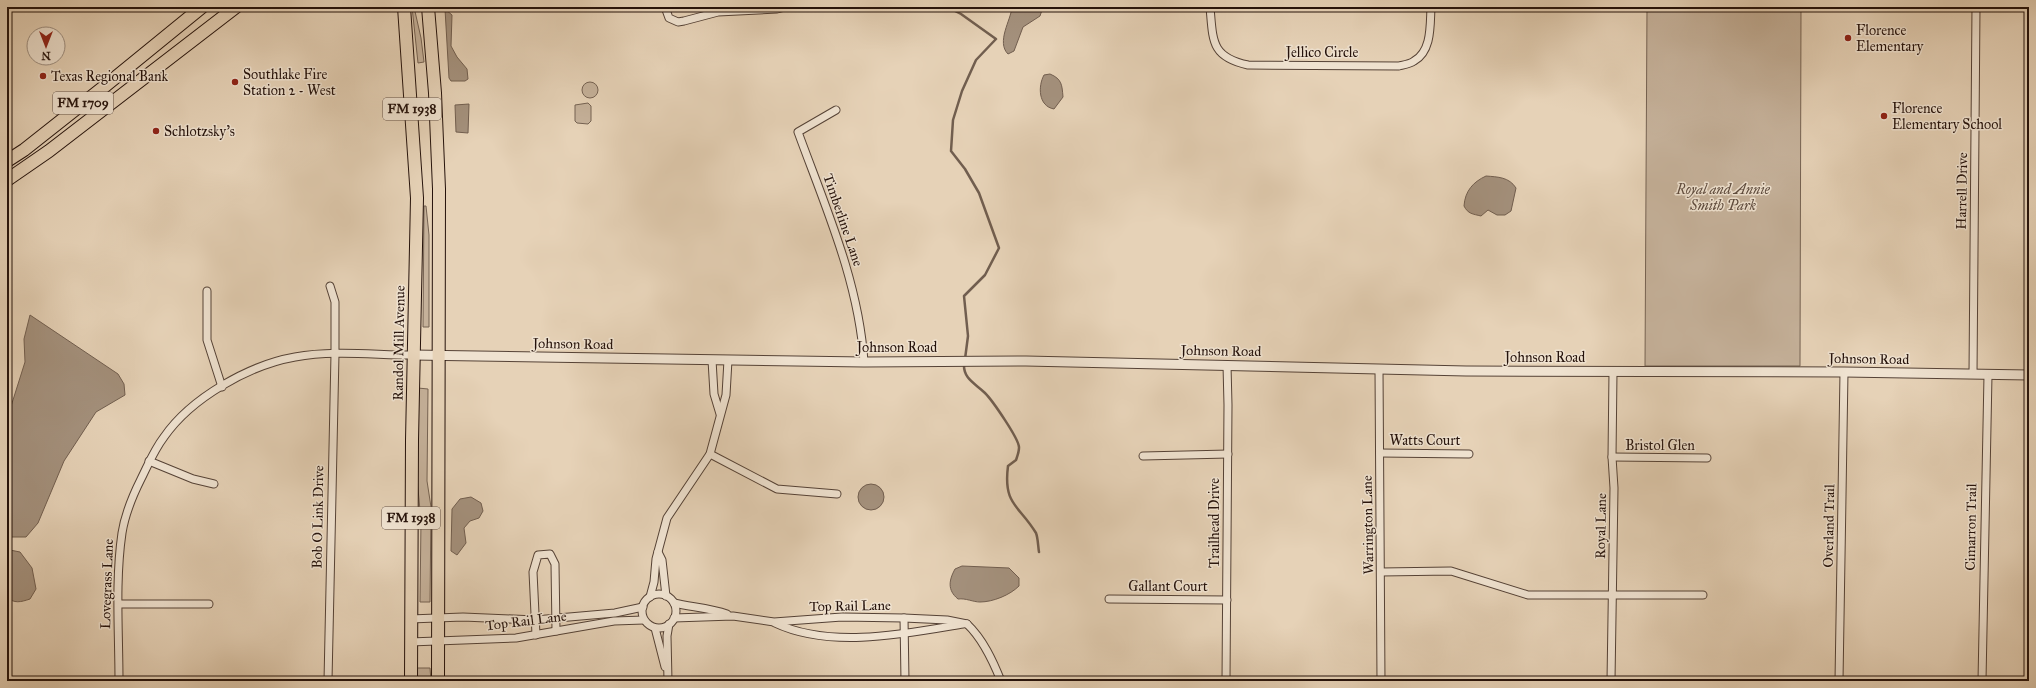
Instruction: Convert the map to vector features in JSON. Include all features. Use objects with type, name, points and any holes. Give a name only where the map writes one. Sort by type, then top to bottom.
[{"type":"main road","name":"FM 1709","points":[[7,161],[24,150],[159,44],[202,7]]},
{"type":"main road","name":"FM 1709","points":[[7,180],[77,131],[174,57],[236,7]]},
{"type":"main road","name":"Randol Mill Avenue","points":[[404,7],[417,198],[413,355],[410,619],[411,681]]},
{"type":"main road","name":"FM 1938","points":[[428,7],[435,93],[439,189],[438,681]]},
{"type":"main road","points":[[159,44],[174,57]]},
{"type":"main road","points":[[77,131],[84,116],[105,99],[107,95],[105,86]]},
{"type":"street","points":[[665,7],[669,18],[678,22],[718,12],[777,9],[785,7]]},
{"type":"street","name":"Jellico Circle","points":[[1210,7],[1213,34],[1218,52],[1232,61],[1248,65],[1399,66],[1414,61],[1425,50],[1429,34],[1431,7]]},
{"type":"street","name":"Harrell Drive","points":[[1973,374],[1976,7]]},
{"type":"street","name":"Timberline Lane","points":[[836,110],[798,132],[844,259],[862,330],[864,362]]},
{"type":"street","name":"Bob O Link Drive","points":[[328,681],[335,354],[335,302],[330,286]]},
{"type":"street","points":[[208,291],[207,340],[222,387]]},
{"type":"street","name":"Lovegrass Lane","points":[[119,681],[119,557],[126,513],[149,461],[163,437],[175,422],[191,408],[222,387],[251,370],[276,361],[297,357],[335,354],[413,355]]},
{"type":"street","name":"Johnson Road","points":[[413,355],[864,362],[975,360],[1613,372],[1844,372],[2029,375]]},
{"type":"street","points":[[712,360],[714,394],[720,414]]},
{"type":"street","points":[[650,597],[657,595],[666,596],[674,603],[676,609],[674,618],[669,624],[661,628],[655,628],[644,620],[642,607],[650,597],[654,582],[658,552],[667,518],[710,454],[726,395],[728,360]]},
{"type":"street","name":"Trailhead Drive","points":[[1226,681],[1228,454],[1227,365]]},
{"type":"street","name":"Warrington Lane","points":[[1379,368],[1382,572],[1381,681]]},
{"type":"street","name":"Royal Lane","points":[[1611,681],[1614,488],[1612,457],[1613,372]]},
{"type":"street","name":"Overland Trail","points":[[1839,681],[1844,372]]},
{"type":"street","name":"Cimarron Trail","points":[[1982,681],[1988,374]]},
{"type":"street","name":"Watts Court","points":[[1380,453],[1469,454]]},
{"type":"street","points":[[710,454],[777,489],[836,494]]},
{"type":"street","points":[[1143,456],[1228,454]]},
{"type":"street","name":"Bristol Glen","points":[[1612,457],[1707,458]]},
{"type":"street","points":[[149,461],[193,479],[214,484]]},
{"type":"street","points":[[658,552],[662,560],[666,596]]},
{"type":"street","points":[[536,635],[532,572],[538,555],[550,554],[555,564],[556,631]]},
{"type":"street","points":[[1382,572],[1451,571],[1528,595],[1703,595]]},
{"type":"street","name":"Gallant Court","points":[[1109,599],[1227,600]]},
{"type":"street","name":"Top Rail Lane","points":[[674,603],[692,608],[715,610],[733,616],[774,622],[842,617],[947,620],[967,624]]},
{"type":"street","points":[[119,604],[209,604]]},
{"type":"street","name":"Top Rail Lane","points":[[410,619],[463,616],[535,620],[615,612],[642,607]]},
{"type":"street","name":"Top Rail Lane","points":[[674,618],[733,616]]},
{"type":"street","name":"Top Rail Lane","points":[[904,618],[904,634]]},
{"type":"street","name":"Top Rail Lane","points":[[410,642],[516,638],[614,621],[644,620]]},
{"type":"street","name":"Top Rail Lane","points":[[774,622],[790,630],[843,638],[904,634],[967,624]]},
{"type":"street","points":[[668,679],[667,636],[669,624]]},
{"type":"street","points":[[967,624],[974,631],[994,663],[1000,681]]},
{"type":"street","points":[[655,628],[668,679]]},
{"type":"street","points":[[904,634],[905,681]]},
{"type":"green space","points":[[412,7],[414,7],[421,38],[424,62],[418,63]]},
{"type":"green space","name":"Royal and Annie Smith Park","points":[[1647,7],[1801,7],[1800,366],[1645,366]]},
{"type":"green space","points":[[590,82],[597,87],[598,90],[593,97],[590,98],[583,93],[582,90],[587,83]]},
{"type":"green space","points":[[588,103],[591,106],[591,121],[588,124],[577,123],[575,121],[575,105]]},
{"type":"green space","points":[[424,206],[426,206],[429,235],[429,327],[423,327]]},
{"type":"green space","points":[[418,388],[428,389],[427,481],[431,507],[430,602],[420,602],[421,521],[417,478]]},
{"type":"green space","points":[[416,668],[430,668],[431,681],[416,681]]},
{"type":"shaded area","points":[[1012,7],[1043,7],[1040,16],[1023,27],[1014,51],[1008,54],[1003,43]]},
{"type":"shaded area","points":[[445,9],[452,15],[451,46],[457,57],[467,69],[468,79],[465,81],[451,81],[449,78]]},
{"type":"shaded area","points":[[1050,74],[1057,78],[1061,83],[1063,97],[1054,109],[1045,104],[1042,100],[1040,90],[1044,75]]},
{"type":"shaded area","points":[[469,104],[468,133],[456,132],[455,105]]},
{"type":"shaded area","points":[[1486,176],[1499,177],[1507,180],[1516,188],[1511,211],[1505,215],[1497,215],[1488,210],[1481,216],[1469,212],[1464,206],[1466,196],[1470,188],[1477,181]]},
{"type":"shaded area","points":[[30,315],[118,374],[124,384],[125,395],[96,412],[64,461],[38,523],[26,537],[7,537],[7,419],[25,362],[24,339]]},
{"type":"shaded area","points":[[871,484],[880,488],[884,497],[880,506],[871,510],[862,506],[858,497],[862,488]]},
{"type":"shaded area","points":[[471,497],[481,503],[483,511],[479,518],[470,521],[464,528],[466,543],[457,555],[451,551],[452,509],[460,499]]},
{"type":"shaded area","points":[[10,550],[20,552],[32,568],[36,589],[30,599],[18,602],[12,601],[7,597],[7,551]]},
{"type":"shaded area","points":[[962,566],[1009,568],[1019,578],[1019,586],[1006,595],[990,601],[980,602],[958,599],[952,592],[950,581],[955,569]]},
{"type":"waterway","points":[[947,7],[961,14],[996,39],[976,60],[962,91],[953,120],[951,151],[965,169],[979,193],[999,248],[985,275],[964,296],[968,336],[965,359]]},
{"type":"waterway","points":[[964,364],[964,369],[968,377],[993,403],[1011,429],[1018,444],[1019,450],[1016,460],[1008,466],[1008,489],[1014,504],[1036,533],[1039,552]]},
{"type":"place","name":"Florence Elementary","points":[[1848,38]]},
{"type":"place","name":"Texas Regional Bank","points":[[43,76]]},
{"type":"place","name":"Southlake Fire Station 2 - West","points":[[235,82]]},
{"type":"place","name":"Florence Elementary School","points":[[1884,116]]},
{"type":"place","name":"Schlotzsky's","points":[[156,131]]}]
